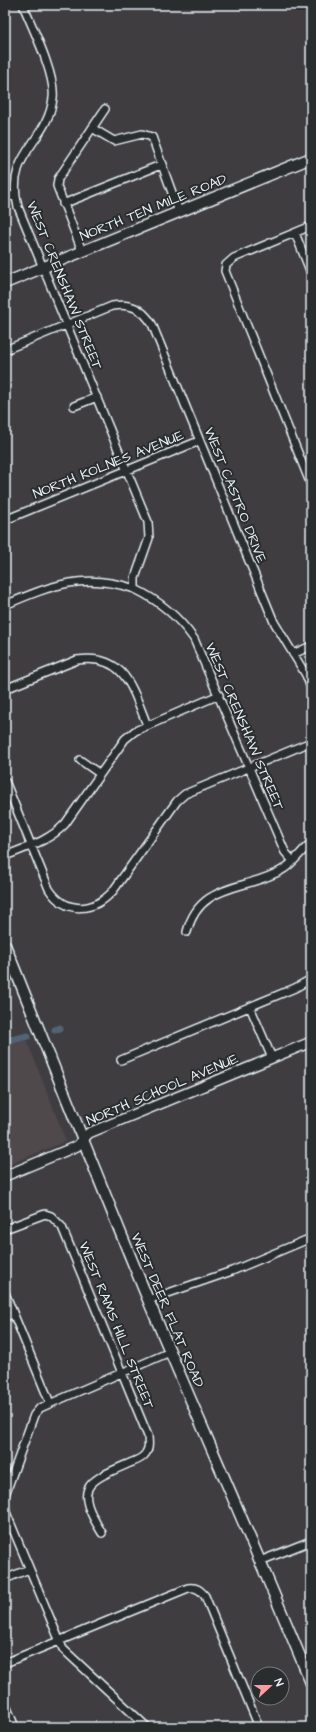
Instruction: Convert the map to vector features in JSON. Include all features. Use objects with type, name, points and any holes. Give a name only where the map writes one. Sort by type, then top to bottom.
[{"type":"main road","name":"NORTH TEN MILE ROAD","points":[[5,283],[311,158]]},
{"type":"main road","name":"WEST DEER FLAT ROAD","points":[[5,945],[148,1300],[311,1683]]},
{"type":"street","name":"WEST CRENSHAW STREET","points":[[23,5],[49,72],[54,97],[45,124],[28,148],[18,168],[16,175],[15,195],[18,207],[148,522],[149,538],[135,578],[135,589],[167,608],[185,626],[200,650],[285,852],[293,860]]},
{"type":"street","points":[[82,251],[57,186],[58,179],[105,109]]},
{"type":"street","points":[[92,128],[114,141],[142,134],[149,135],[154,140],[179,212]]},
{"type":"street","points":[[63,204],[163,164]]},
{"type":"street","points":[[5,197],[15,195]]},
{"type":"street","points":[[311,226],[234,258],[226,265],[226,277],[311,486]]},
{"type":"street","points":[[295,233],[311,273]]},
{"type":"street","name":"WEST CASTRO DRIVE","points":[[67,325],[112,306],[122,305],[132,306],[140,310],[152,324],[274,622],[311,688]]},
{"type":"street","points":[[5,350],[67,325]]},
{"type":"street","points":[[74,406],[97,397]]},
{"type":"street","name":"NORTH KOLNES AVENUE","points":[[5,520],[200,441]]},
{"type":"street","points":[[5,604],[44,589],[74,581],[113,583],[135,589]]},
{"type":"street","points":[[293,654],[311,646]]},
{"type":"street","points":[[5,689],[77,660],[87,658],[108,662],[119,668],[125,676],[147,725]]},
{"type":"street","points":[[5,856],[57,833],[125,739],[135,730],[219,695]]},
{"type":"street","points":[[5,781],[49,889],[62,903],[80,908],[108,897],[177,801],[194,790],[311,742]]},
{"type":"street","points":[[80,760],[100,774]]},
{"type":"street","points":[[187,932],[190,917],[211,895],[277,873],[284,869],[311,843]]},
{"type":"street","points":[[122,1060],[295,988],[311,979]]},
{"type":"street","points":[[250,1007],[272,1058]]},
{"type":"street","name":"NORTH SCHOOL AVENUE","points":[[5,1176],[77,1146],[89,1133],[311,1042]]},
{"type":"street","name":"WEST RAMS HILL STREET","points":[[5,1229],[36,1216],[45,1214],[51,1216],[62,1227],[148,1436],[148,1448],[142,1458],[99,1476],[89,1486],[86,1495],[87,1504],[102,1533]]},
{"type":"street","points":[[148,1300],[227,1273],[311,1238]]},
{"type":"street","points":[[5,1293],[50,1403]]},
{"type":"street","points":[[5,1317],[13,1314]]},
{"type":"street","points":[[5,1495],[34,1415],[40,1408],[170,1352]]},
{"type":"street","points":[[5,1510],[59,1641],[69,1656],[147,1727]]},
{"type":"street","points":[[260,1561],[311,1541]]},
{"type":"street","points":[[5,1579],[29,1569]]},
{"type":"street","points":[[5,1663],[188,1588],[194,1587],[199,1589],[205,1596],[259,1727]]},
{"type":"street","points":[[5,1703],[15,1727]]},
{"type":"shaded area","points":[[9,1040],[27,1041],[66,1141],[5,1166],[5,1042]]},
{"type":"waterway","points":[[55,1030],[60,1028]]},
{"type":"waterway","points":[[5,1041],[28,1036]]}]
